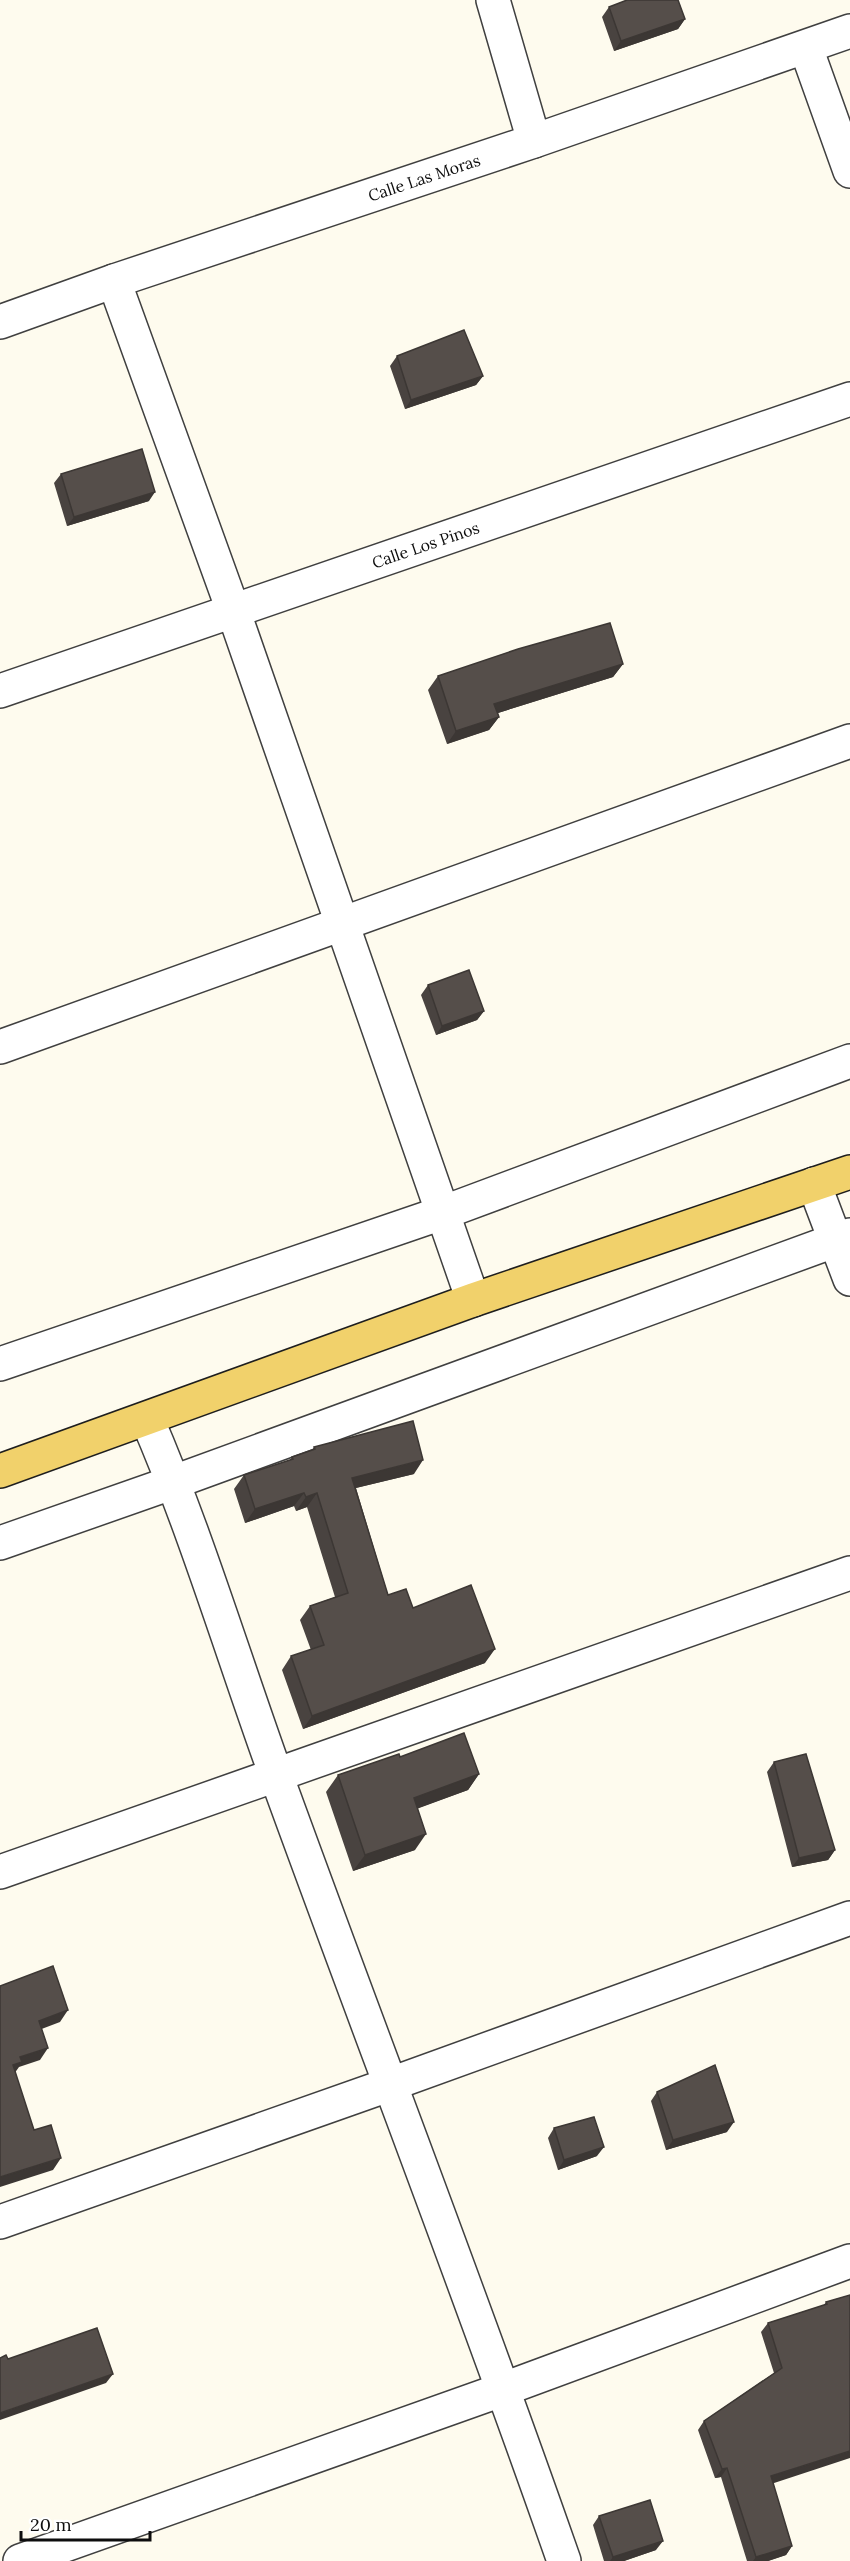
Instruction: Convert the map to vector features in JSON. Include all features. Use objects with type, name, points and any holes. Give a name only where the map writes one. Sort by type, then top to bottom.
[{"type":"main road","points":[[0,1471],[473,1300],[850,1172]]},
{"type":"street","points":[[493,0],[534,141]]},
{"type":"street","name":"Calle Las Moras","points":[[0,322],[114,281],[534,141],[850,32]]},
{"type":"street","points":[[806,48],[850,171]]},
{"type":"street","points":[[114,281],[233,610],[473,1300]]},
{"type":"street","name":"Calle Los Pinos","points":[[0,691],[850,399]]},
{"type":"street","points":[[0,1047],[850,741]]},
{"type":"street","points":[[0,1364],[442,1213],[850,1061]]},
{"type":"street","points":[[814,1184],[843,1238],[850,1279]]},
{"type":"street","points":[[0,1543],[174,1482],[843,1238]]},
{"type":"street","points":[[147,1419],[174,1482],[276,1775],[504,2389],[564,2561]]},
{"type":"street","points":[[0,1872],[850,1573]]},
{"type":"street","points":[[0,2222],[850,1918]]},
{"type":"street","points":[[20,2561],[504,2389],[850,2261]]},
{"type":"building","points":[[627,0],[678,0],[685,19],[621,41],[609,7]]},
{"type":"building","points":[[464,330],[483,376],[411,400],[397,356]]},
{"type":"building","points":[[142,449],[155,492],[74,517],[61,474]]},
{"type":"building","points":[[610,623],[623,664],[494,704],[499,717],[456,731],[438,676],[518,649]]},
{"type":"building","points":[[469,970],[484,1011],[442,1026],[428,985]]},
{"type":"building","points":[[413,1421],[423,1460],[352,1478],[388,1595],[406,1589],[413,1608],[471,1585],[495,1649],[312,1716],[291,1656],[324,1645],[310,1606],[348,1593],[317,1493],[306,1497],[304,1493],[255,1509],[244,1475],[293,1459],[292,1457],[315,1449],[314,1447]]},
{"type":"building","points":[[464,1733],[479,1774],[414,1798],[426,1834],[365,1855],[338,1775],[399,1754],[400,1757]]},
{"type":"building","points":[[806,1754],[835,1850],[799,1858],[774,1762]]},
{"type":"building","points":[[53,1966],[68,2010],[39,2021],[48,2048],[20,2057],[22,2062],[13,2065],[34,2130],[51,2125],[61,2158],[0,2177],[0,1986]]},
{"type":"building","points":[[715,2065],[734,2122],[673,2140],[657,2092]]},
{"type":"building","points":[[594,2117],[604,2147],[564,2160],[554,2128]]},
{"type":"building","points":[[850,2295],[850,2451],[771,2476],[792,2546],[756,2557],[727,2468],[722,2469],[704,2421],[782,2368],[768,2323]]},
{"type":"building","points":[[97,2328],[113,2374],[0,2413],[0,2358],[6,2355],[8,2359]]},
{"type":"building","points":[[650,2500],[663,2541],[613,2557],[599,2516]]}]
